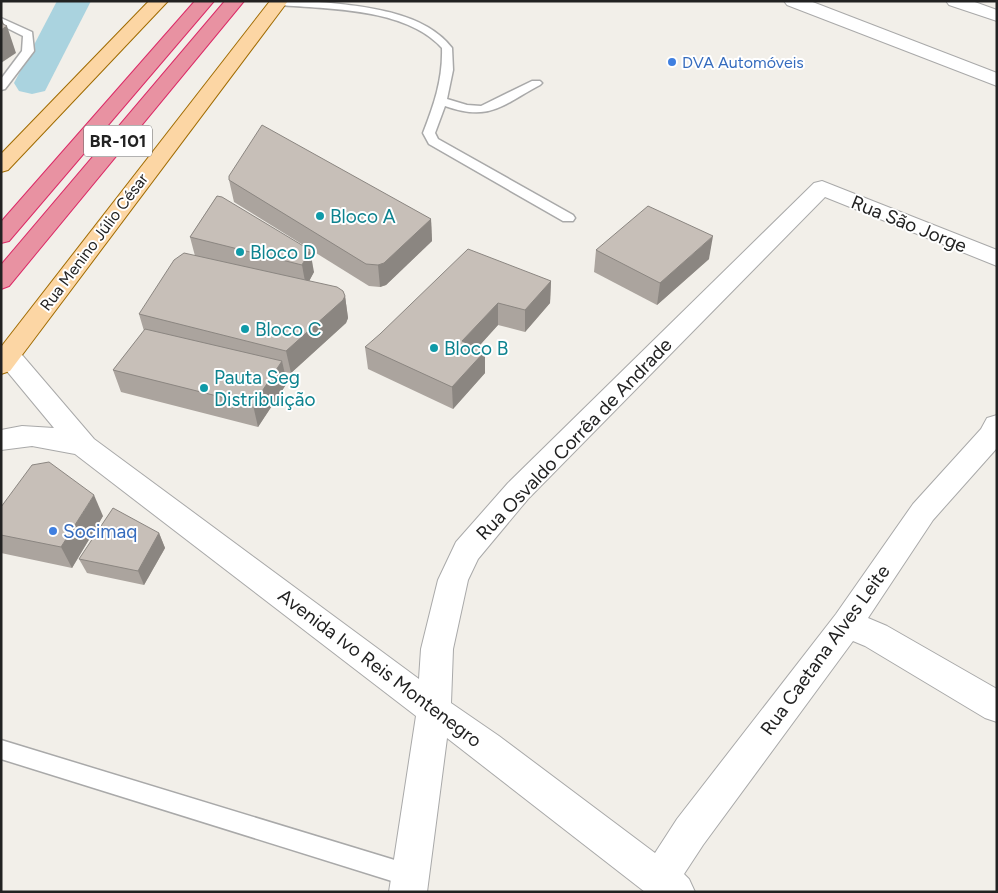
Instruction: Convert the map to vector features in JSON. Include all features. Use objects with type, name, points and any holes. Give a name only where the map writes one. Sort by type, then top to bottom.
[{"type":"highway","name":"BR-101","points":[[1,236],[206,1]]},
{"type":"highway","name":"BR-101","points":[[1,281],[235,1]]},
{"type":"main road","points":[[1,166],[159,1]]},
{"type":"main road","name":"Rua Menino Júlio César","points":[[5,360],[279,1]]},
{"type":"street","points":[[793,1],[997,80]]},
{"type":"street","points":[[955,1],[997,16]]},
{"type":"street","name":"Rua São Jorge","points":[[822,188],[997,259]]},
{"type":"street","name":"Rua Osvaldo Corrêa de Andrade","points":[[410,884],[434,710],[437,648],[453,580],[467,551],[518,491],[822,188]]},
{"type":"street","name":"Avenida Ivo Reis Montenegro","points":[[5,360],[84,446],[434,710],[487,747],[667,886]]},
{"type":"street","name":"Rua Caetana Alves Leite","points":[[667,886],[690,832],[847,624],[923,512],[995,433]]},
{"type":"street","name":"Avenida Ivo Reis Montenegro","points":[[1,440],[28,436],[50,437],[84,446]]},
{"type":"street","points":[[847,624],[876,636],[997,707]]},
{"type":"lane","points":[[279,1],[369,12],[402,20],[429,31],[447,48],[449,66],[442,101],[429,133],[433,140],[568,218]]},
{"type":"lane","points":[[1,21],[28,34],[28,51],[1,87]]},
{"type":"lane","points":[[442,101],[466,109],[476,110],[488,107],[536,83]]},
{"type":"lane","points":[[1,749],[410,884]]},
{"type":"building","points":[[1,23],[7,26],[1,30]]},
{"type":"building","name":"Bloco A","points":[[262,125],[431,219],[384,263],[378,265],[366,264],[229,180],[229,176]]},
{"type":"building","points":[[217,196],[222,197],[310,250],[302,265],[190,237]]},
{"type":"building","points":[[648,206],[713,236],[660,283],[596,250]]},
{"type":"building","name":"Bloco B","points":[[468,249],[551,281],[525,310],[498,303],[462,341],[485,351],[452,387],[365,347],[380,334]]},
{"type":"building","name":"Bloco C","points":[[184,253],[337,287],[343,291],[345,296],[343,300],[286,351],[139,314],[174,260]]},
{"type":"building","points":[[145,329],[282,361],[253,405],[113,370]]},
{"type":"building","points":[[49,462],[94,495],[61,547],[1,535],[1,507],[32,465]]},
{"type":"building","points":[[113,508],[159,533],[138,571],[79,559]]},
{"type":"waterway","points":[[32,83],[74,1]]},
{"type":"place","name":"DVA Automóveis","points":[[672,62]]},
{"type":"place","name":"Bloco A","points":[[320,216]]},
{"type":"place","name":"Bloco D","points":[[240,252]]},
{"type":"place","name":"Bloco C","points":[[245,329]]},
{"type":"place","name":"Bloco B","points":[[434,348]]},
{"type":"place","name":"Pauta Seg Distribuição","points":[[204,388]]},
{"type":"place","name":"Socimaq","points":[[53,531]]}]
